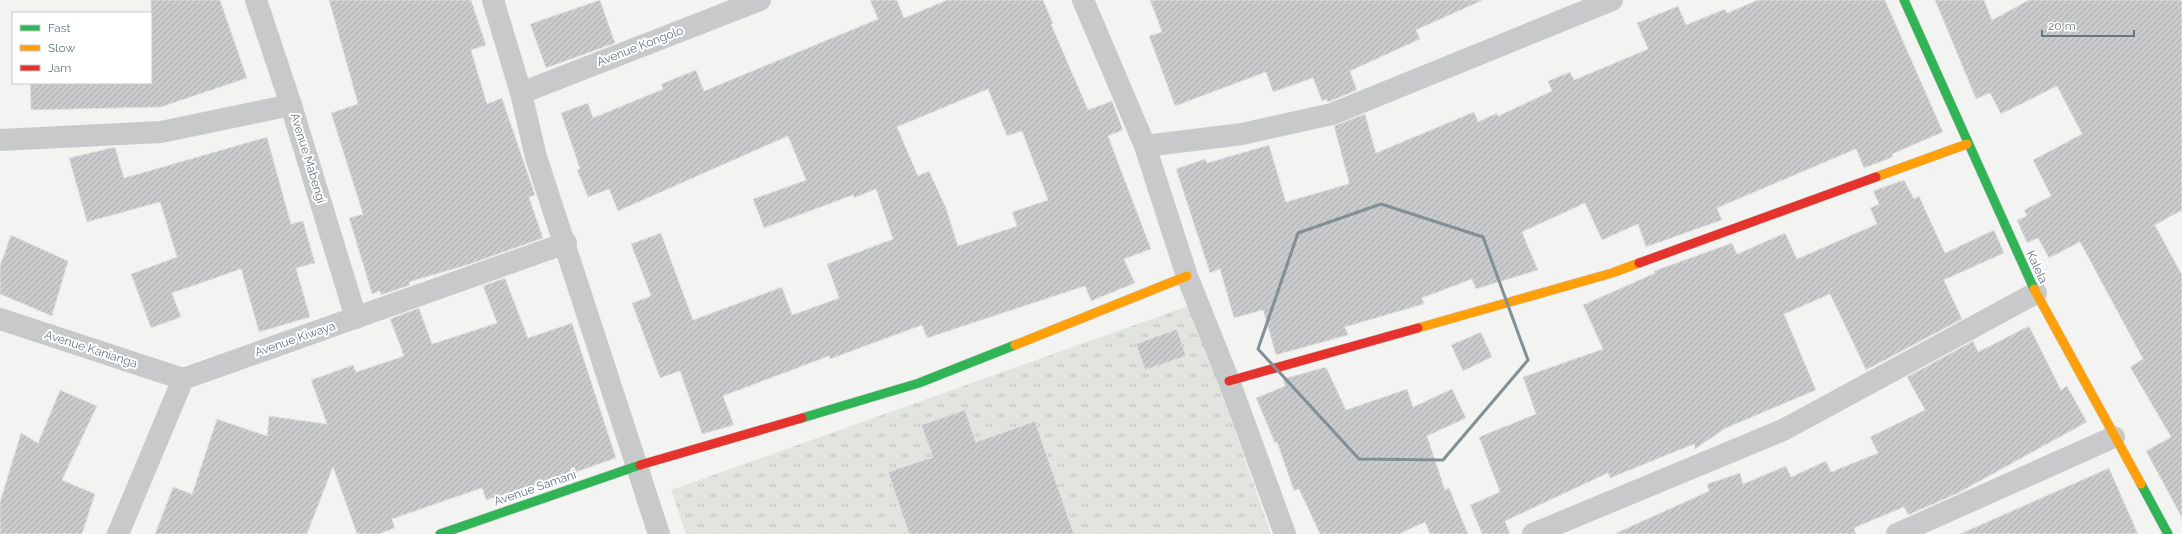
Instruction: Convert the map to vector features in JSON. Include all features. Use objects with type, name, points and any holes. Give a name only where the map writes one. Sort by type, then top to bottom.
[{"type":"street","name":"Avenue Mabengi","points":[[256,0],[291,105],[356,318]]},
{"type":"street","points":[[493,0],[521,93],[536,157],[566,243],[659,534]]},
{"type":"street","name":"Avenue Kongolo","points":[[521,93],[760,0]]},
{"type":"street","points":[[1146,146],[1242,134],[1332,114],[1612,0]]},
{"type":"street","name":"Kalela","points":[[1904,0],[1967,144],[2036,293],[2114,438],[2168,534]]},
{"type":"street","points":[[1089,2],[1146,146],[1187,276],[1229,382],[1285,534]]},
{"type":"street","points":[[0,140],[161,132],[291,105]]},
{"type":"street","points":[[1229,382],[1612,273],[1967,144]]},
{"type":"street","name":"Avenue Kiwaya","points":[[183,378],[566,243]]},
{"type":"street","name":"Avenue Samani","points":[[440,534],[638,466],[919,383],[1187,276]]},
{"type":"street","points":[[1533,534],[1783,430],[2036,293]]},
{"type":"street","name":"Avenue Kanianga","points":[[0,319],[183,378]]},
{"type":"street","points":[[118,534],[183,378]]},
{"type":"street","points":[[1897,534],[2114,438]]},
{"type":"highlighted area","points":[[1381,204],[1483,237],[1528,360],[1443,460],[1359,459],[1258,349],[1298,233]]},
{"type":"green space","points":[[1191,305],[1271,534],[686,534],[671,490]]},
{"type":"building","points":[[151,0],[220,0],[247,78],[161,107],[31,110],[30,84],[152,84]]},
{"type":"building","points":[[329,0],[471,0],[486,45],[471,50],[487,104],[502,98],[535,195],[529,197],[543,238],[470,264],[409,282],[410,285],[381,295],[380,291],[372,294],[349,218],[363,214],[331,113],[358,104]]},
{"type":"building","points":[[600,0],[615,43],[546,68],[530,24]]},
{"type":"building","points":[[870,0],[897,0],[904,18],[947,0],[1043,0],[1053,23],[1051,24],[1088,110],[1112,101],[1123,130],[1108,136],[1151,249],[1124,259],[1135,283],[1091,301],[1085,286],[927,338],[922,325],[830,359],[829,356],[723,396],[734,425],[702,434],[680,371],[660,378],[632,303],[651,296],[631,244],[661,233],[693,320],[782,287],[792,315],[839,298],[827,264],[893,239],[876,189],[854,198],[853,195],[764,228],[753,199],[806,180],[788,136],[618,211],[609,189],[588,197],[577,170],[580,169],[561,113],[588,103],[593,118],[663,89],[661,84],[696,70],[704,91],[878,19]],"holes":[[[988,89],[1007,136],[1022,131],[1048,200],[1012,212],[1017,226],[958,246],[946,208],[929,171],[918,176],[897,127]]]},
{"type":"building","points":[[1150,0],[1483,0],[1416,30],[1420,39],[1350,71],[1357,90],[1328,102],[1326,99],[1322,101],[1313,78],[1273,92],[1266,72],[1175,106],[1149,36],[1162,32]]},
{"type":"building","points":[[1758,0],[1885,0],[1943,132],[1892,154],[1893,157],[1864,168],[1856,149],[1717,208],[1722,220],[1646,247],[1638,224],[1602,240],[1585,203],[1522,232],[1538,270],[1476,289],[1472,279],[1422,298],[1424,304],[1345,327],[1348,335],[1276,355],[1263,310],[1234,318],[1220,269],[1210,273],[1176,169],[1205,159],[1207,163],[1269,145],[1286,202],[1348,184],[1349,182],[1334,126],[1365,114],[1376,153],[1474,112],[1478,122],[1497,113],[1498,116],[1552,91],[1548,81],[1570,72],[1574,80],[1648,49],[1637,23],[1678,6],[1686,25],[1725,9],[1727,13]]},
{"type":"building","points":[[1935,0],[1984,0],[1992,20],[2029,0],[2182,0],[2182,210],[2155,225],[2182,275],[2182,518],[2146,451],[2171,437],[2130,367],[2143,359],[2080,242],[2049,258],[2038,238],[2027,243],[2017,220],[2027,216],[2024,210],[2051,196],[2033,160],[2082,134],[2057,86],[2001,114],[1990,93],[1976,99]]},
{"type":"building","points":[[267,137],[291,224],[303,221],[315,263],[296,268],[310,317],[259,332],[241,269],[172,293],[181,317],[151,328],[131,274],[177,257],[160,202],[87,222],[69,158],[115,147],[124,178]]},
{"type":"building","points":[[1904,180],[1914,199],[1919,196],[1945,253],[1994,230],[2004,253],[1944,280],[1962,319],[1866,370],[1830,294],[1784,314],[1816,390],[1726,428],[1695,449],[1694,444],[1610,478],[1608,473],[1505,521],[1510,534],[1482,534],[1470,505],[1500,492],[1479,437],[1536,414],[1523,377],[1603,349],[1583,305],[1655,273],[1654,271],[1732,243],[1737,254],[1785,233],[1797,259],[1877,224],[1870,208],[1879,204],[1873,191]]},
{"type":"building","points":[[11,235],[68,261],[52,316],[0,294],[0,266]]},
{"type":"building","points":[[505,278],[528,338],[572,323],[616,458],[556,479],[486,500],[482,488],[392,519],[395,528],[379,534],[357,534],[333,467],[307,534],[155,534],[173,487],[192,494],[217,419],[267,436],[269,416],[327,424],[311,380],[353,365],[356,372],[404,356],[390,319],[419,308],[432,344],[497,323],[483,286]]},
{"type":"building","points":[[2029,326],[2061,390],[2067,386],[2087,422],[1958,493],[1908,515],[1904,507],[1854,528],[1856,534],[1614,534],[1709,491],[1707,484],[1740,473],[1743,484],[1786,466],[1791,477],[1826,461],[1831,472],[1878,453],[1870,437],[1925,410],[1907,377],[1973,341],[1978,352]]},
{"type":"building","points":[[1177,329],[1186,356],[1145,370],[1136,344]]},
{"type":"building","points":[[1481,332],[1492,357],[1463,371],[1451,345]]},
{"type":"building","points":[[1326,367],[1346,410],[1407,389],[1413,407],[1452,389],[1466,418],[1427,436],[1445,490],[1449,488],[1468,534],[1430,534],[1425,522],[1399,534],[1320,534],[1299,489],[1294,491],[1277,442],[1275,443],[1256,398],[1285,386],[1283,379]]},
{"type":"building","points":[[60,390],[97,406],[62,480],[95,494],[82,534],[0,534],[0,502],[21,433],[38,443]]},
{"type":"building","points":[[965,410],[976,442],[1035,421],[1074,534],[909,534],[888,472],[933,457],[921,425]]},
{"type":"building","points":[[2109,468],[2138,534],[1960,534]]},
{"type":"traffic: fast","points":[[1904,0],[2034,289]]},
{"type":"traffic: fast","points":[[802,418],[919,383],[1015,345]]},
{"type":"traffic: fast","points":[[440,534],[640,465]]},
{"type":"traffic: fast","points":[[2141,484],[2168,534]]},
{"type":"traffic: slow","points":[[1876,177],[1967,144]]},
{"type":"traffic: slow","points":[[1418,328],[1612,273],[1639,263]]},
{"type":"traffic: slow","points":[[1015,345],[1187,276]]},
{"type":"traffic: slow","points":[[2034,289],[2141,484]]},
{"type":"traffic: jam","points":[[1639,263],[1876,177]]},
{"type":"traffic: jam","points":[[1229,381],[1418,328]]},
{"type":"traffic: jam","points":[[640,465],[802,418]]}]
